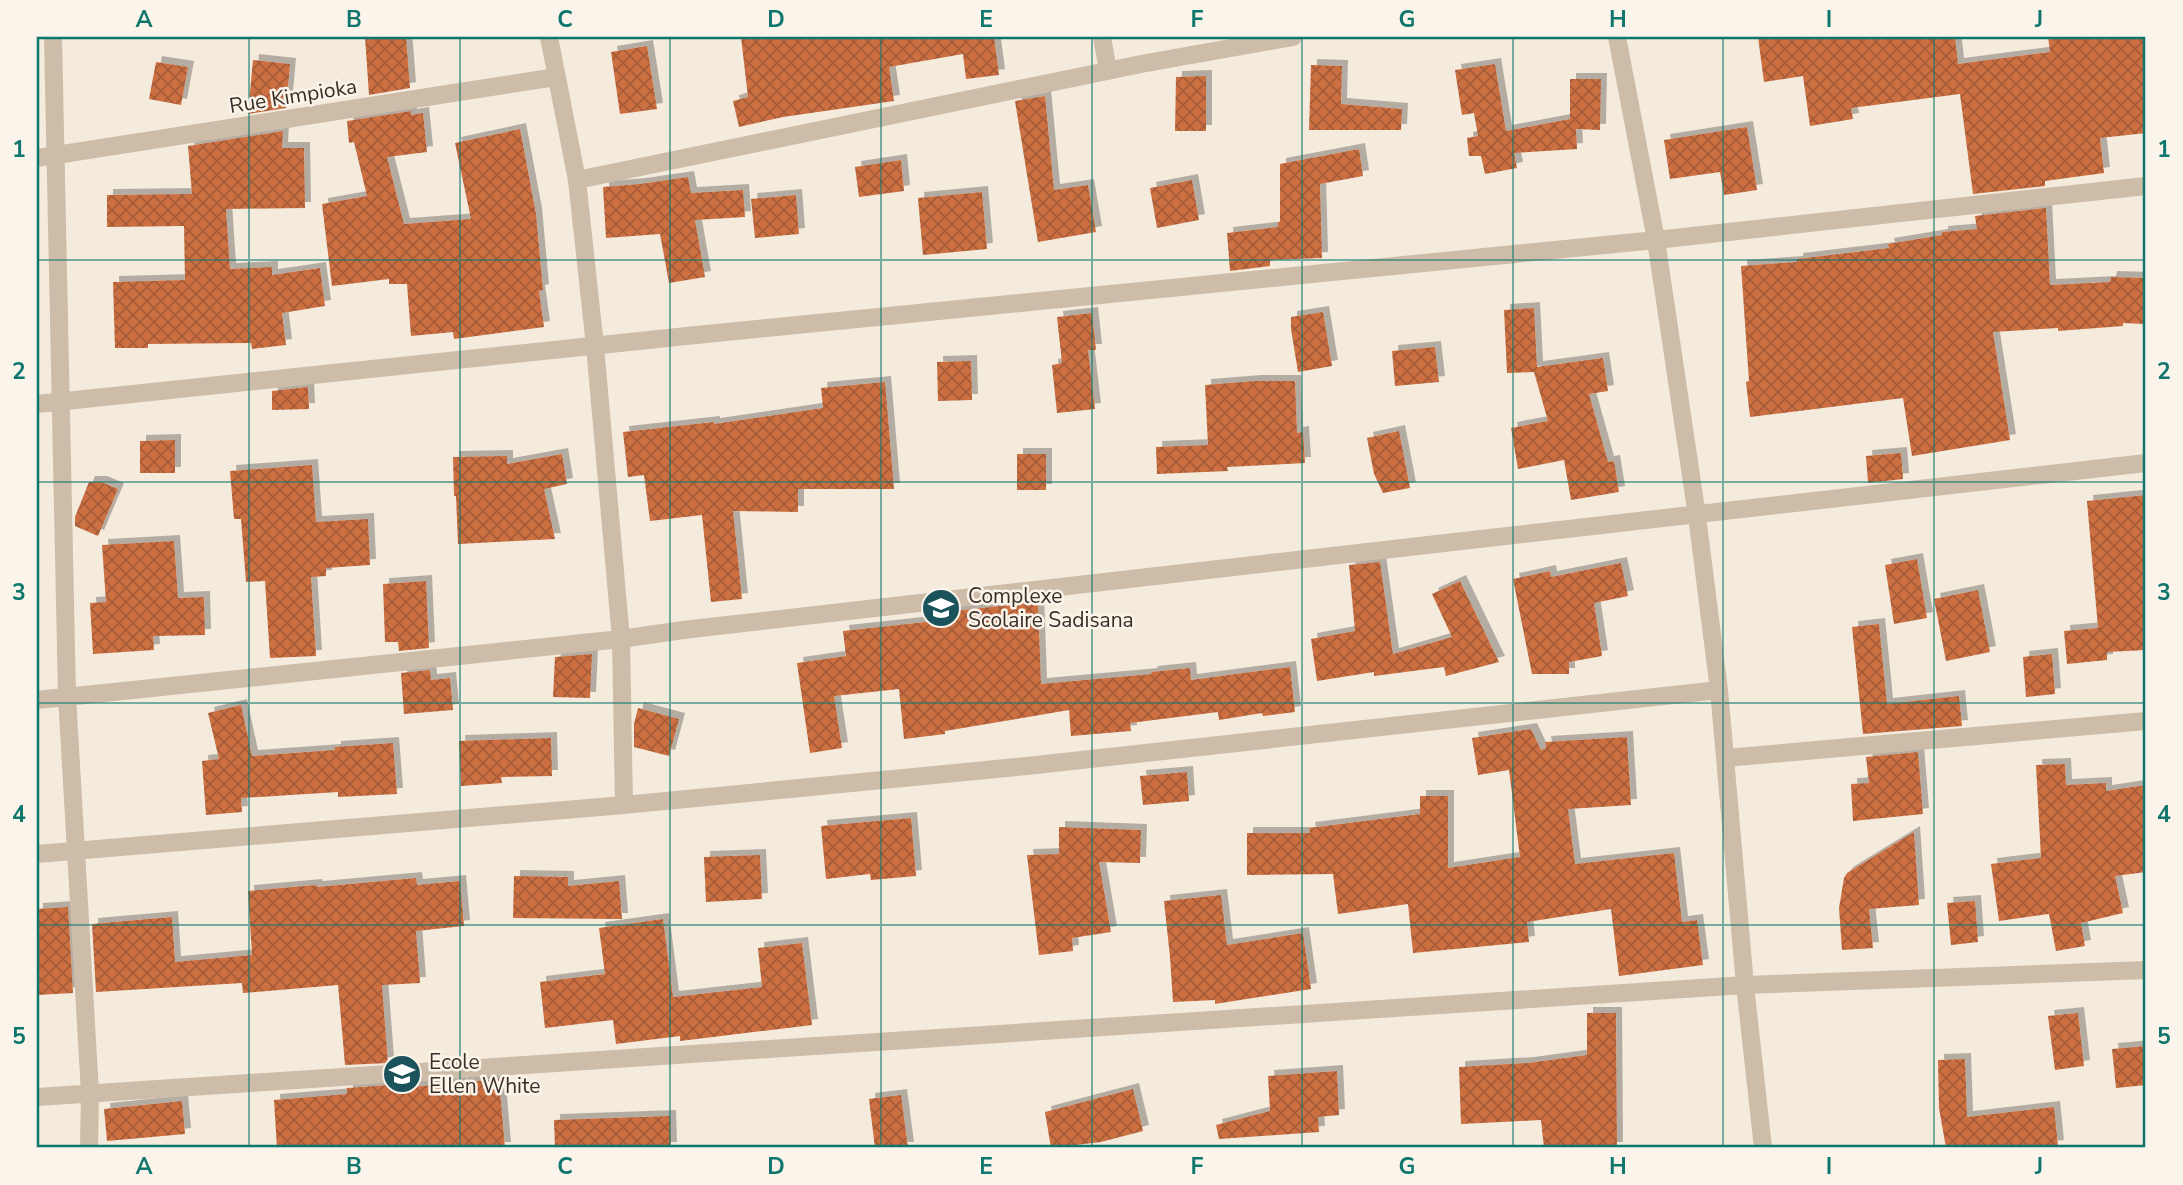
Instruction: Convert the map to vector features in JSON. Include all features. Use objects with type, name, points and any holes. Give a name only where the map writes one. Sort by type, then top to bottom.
[{"type":"street","points":[[53,37],[46,157],[60,402],[67,696],[90,1093],[89,1148]]},
{"type":"street","points":[[549,37],[577,180],[596,346],[621,639],[624,806]]},
{"type":"street","points":[[1102,37],[1108,71]]},
{"type":"street","points":[[577,180],[1108,71],[1293,37]]},
{"type":"street","points":[[1617,37],[1656,240],[1697,516],[1719,690],[1745,985],[1763,1148]]},
{"type":"street","name":"Rue Kimpioka","points":[[46,157],[556,77]]},
{"type":"street","points":[[37,404],[1656,240],[2146,186]]},
{"type":"street","points":[[37,700],[621,639],[2146,463]]},
{"type":"street","points":[[37,854],[624,806],[1041,765],[1719,690]]},
{"type":"street","points":[[1725,758],[2146,721]]},
{"type":"street","points":[[37,1097],[1745,985],[2146,970]]},
{"type":"building","points":[[365,37],[406,37],[410,88],[369,95]]},
{"type":"building","points":[[741,37],[994,37],[999,75],[966,79],[963,54],[889,67],[894,101],[783,117],[739,127],[733,101],[748,97]]},
{"type":"building","points":[[1758,37],[1955,37],[1958,64],[2050,52],[2048,37],[2146,37],[2146,133],[2100,138],[2104,173],[2045,181],[2045,186],[1973,194],[1960,94],[1851,108],[1853,119],[1810,126],[1803,76],[1764,82]]},
{"type":"building","points":[[647,46],[657,109],[620,114],[611,52]]},
{"type":"building","points":[[253,60],[290,64],[286,108],[248,114]]},
{"type":"building","points":[[156,62],[188,67],[181,105],[149,99]]},
{"type":"building","points":[[1495,64],[1506,131],[1570,119],[1570,79],[1601,79],[1600,130],[1576,129],[1577,149],[1514,153],[1517,168],[1485,174],[1481,156],[1469,156],[1467,138],[1478,136],[1474,113],[1462,115],[1455,70]]},
{"type":"building","points":[[1311,65],[1342,66],[1341,104],[1402,109],[1401,130],[1309,130]]},
{"type":"building","points":[[1206,76],[1206,131],[1175,131],[1176,77]]},
{"type":"building","points":[[1045,96],[1054,190],[1088,185],[1096,232],[1038,242],[1015,101]]},
{"type":"building","points":[[411,111],[411,115],[423,113],[427,152],[387,157],[404,224],[471,219],[455,143],[520,129],[536,214],[543,290],[539,291],[544,327],[454,339],[453,332],[411,336],[407,284],[389,284],[389,279],[332,286],[322,204],[367,196],[354,142],[349,143],[347,121]]},
{"type":"building","points":[[1747,127],[1757,190],[1724,195],[1720,172],[1670,179],[1664,140]]},
{"type":"building","points":[[283,131],[282,148],[304,148],[305,208],[226,209],[230,269],[272,267],[272,275],[320,268],[325,306],[282,313],[286,345],[252,349],[251,343],[148,344],[148,348],[115,348],[113,282],[185,280],[184,226],[107,227],[107,195],[192,194],[188,146]]},
{"type":"building","points":[[1359,149],[1363,176],[1320,184],[1322,258],[1270,260],[1270,266],[1230,271],[1227,233],[1278,227],[1280,164]]},
{"type":"building","points":[[901,160],[904,191],[859,197],[855,167]]},
{"type":"building","points":[[688,177],[691,193],[743,190],[745,217],[695,220],[705,277],[669,283],[660,234],[606,238],[603,187]]},
{"type":"building","points":[[1192,180],[1199,220],[1157,228],[1150,188]]},
{"type":"building","points":[[982,192],[987,249],[923,255],[918,198]]},
{"type":"building","points":[[796,195],[799,234],[755,238],[751,199]]},
{"type":"building","points":[[2046,208],[2050,285],[2110,282],[2111,277],[2146,278],[2146,324],[2123,323],[2123,326],[2058,331],[2058,328],[1993,332],[2010,440],[1912,456],[1903,398],[1750,417],[1741,266],[1797,262],[1797,259],[1889,248],[1888,244],[1942,235],[1942,232],[1977,229],[1975,216]]},
{"type":"building","points":[[1534,308],[1537,367],[1603,358],[1608,391],[1589,394],[1608,462],[1614,461],[1619,492],[1571,500],[1564,460],[1518,469],[1511,428],[1548,421],[1534,372],[1507,373],[1504,310]]},
{"type":"building","points":[[1323,312],[1332,366],[1298,372],[1291,317]]},
{"type":"building","points":[[1092,313],[1096,350],[1088,350],[1095,409],[1057,413],[1052,365],[1062,363],[1057,317]]},
{"type":"building","points":[[1435,347],[1439,382],[1395,386],[1392,351]]},
{"type":"building","points":[[971,361],[972,400],[938,401],[937,362]]},
{"type":"building","points":[[1295,381],[1297,433],[1303,432],[1305,463],[1227,467],[1228,471],[1157,474],[1156,447],[1208,445],[1205,385]]},
{"type":"building","points":[[885,382],[894,489],[798,489],[798,512],[733,511],[742,599],[711,602],[702,515],[650,521],[644,475],[628,477],[623,432],[714,424],[823,408],[821,388]]},
{"type":"building","points":[[308,387],[309,409],[272,410],[272,391]]},
{"type":"building","points":[[1399,431],[1410,488],[1383,493],[1374,474],[1367,438]]},
{"type":"building","points":[[175,440],[175,473],[140,473],[140,441]]},
{"type":"building","points":[[1901,453],[1903,479],[1868,483],[1866,456]]},
{"type":"building","points":[[562,454],[567,484],[544,489],[555,539],[458,544],[453,457],[507,456],[507,464]]},
{"type":"building","points":[[1017,454],[1046,454],[1046,490],[1017,490]]},
{"type":"building","points":[[312,465],[316,522],[368,519],[370,565],[326,568],[326,576],[311,577],[316,656],[270,658],[265,581],[246,582],[241,519],[234,519],[230,471]]},
{"type":"building","points":[[89,482],[101,482],[118,489],[98,536],[75,526],[75,517]]},
{"type":"building","points":[[2146,495],[2146,650],[2107,652],[2107,660],[2067,664],[2064,631],[2098,628],[2087,501]]},
{"type":"building","points":[[174,541],[178,598],[204,597],[205,635],[153,636],[154,650],[93,654],[90,603],[106,602],[102,545]]},
{"type":"building","points":[[1917,559],[1927,618],[1894,624],[1885,565]]},
{"type":"building","points":[[1380,562],[1393,654],[1452,637],[1432,594],[1460,581],[1499,662],[1446,676],[1444,667],[1374,676],[1374,672],[1317,681],[1311,639],[1355,631],[1349,565]]},
{"type":"building","points":[[1621,563],[1628,596],[1594,603],[1602,656],[1569,662],[1569,674],[1532,674],[1513,579],[1550,571],[1551,577]]},
{"type":"building","points":[[426,581],[429,648],[399,651],[398,642],[385,642],[383,584]]},
{"type":"building","points":[[1978,590],[1990,652],[1946,661],[1934,599]]},
{"type":"building","points":[[1038,602],[1041,684],[1190,668],[1191,680],[1290,667],[1295,712],[1263,716],[1262,713],[1219,720],[1218,712],[1130,723],[1131,731],[1071,736],[1069,710],[945,731],[945,734],[904,739],[899,689],[834,696],[842,748],[810,753],[797,663],[846,656],[843,631],[944,620],[944,612]]},
{"type":"building","points":[[1879,624],[1887,704],[1959,696],[1962,726],[1863,734],[1852,627]]},
{"type":"building","points":[[592,654],[590,698],[553,697],[555,657]]},
{"type":"building","points":[[2052,654],[2055,694],[2026,697],[2023,657]]},
{"type":"building","points":[[430,670],[431,680],[450,678],[453,710],[404,714],[401,673]]},
{"type":"building","points":[[241,705],[252,756],[393,743],[397,794],[338,797],[338,792],[241,798],[242,812],[206,815],[202,761],[219,759],[208,713]]},
{"type":"building","points":[[638,708],[679,719],[669,756],[634,747],[634,724]]},
{"type":"building","points":[[1531,729],[1541,750],[1546,748],[1545,742],[1627,737],[1631,805],[1568,809],[1575,864],[1674,853],[1682,922],[1697,920],[1703,965],[1619,976],[1611,909],[1527,922],[1529,942],[1413,953],[1408,904],[1338,914],[1333,874],[1247,875],[1247,833],[1310,833],[1309,828],[1420,814],[1420,796],[1448,796],[1448,868],[1520,857],[1509,770],[1478,775],[1472,738]]},
{"type":"building","points":[[551,738],[552,776],[501,777],[502,783],[461,786],[459,741]]},
{"type":"building","points":[[1918,752],[1923,814],[1853,821],[1851,784],[1869,783],[1866,757]]},
{"type":"building","points":[[2065,764],[2066,785],[2106,783],[2106,791],[2146,785],[2146,872],[2115,876],[2123,913],[2081,923],[2085,946],[2056,951],[2049,914],[1999,921],[1991,864],[2041,858],[2036,765]]},
{"type":"building","points":[[1187,772],[1189,801],[1143,805],[1140,776]]},
{"type":"building","points":[[911,818],[916,876],[871,880],[870,874],[826,879],[821,826]]},
{"type":"building","points":[[1059,827],[1141,830],[1140,863],[1099,862],[1111,932],[1072,938],[1073,951],[1039,955],[1027,855],[1059,854]]},
{"type":"building","points":[[1914,832],[1919,905],[1869,909],[1873,948],[1842,950],[1839,908],[1847,873]]},
{"type":"building","points":[[760,855],[762,899],[706,902],[704,857]]},
{"type":"building","points":[[514,876],[568,877],[568,886],[619,881],[622,919],[513,918]]},
{"type":"building","points":[[416,878],[417,885],[460,881],[464,926],[416,931],[420,983],[382,985],[388,1063],[345,1065],[338,985],[243,993],[242,983],[96,992],[92,924],[172,917],[175,962],[252,955],[248,891]]},
{"type":"building","points":[[1221,895],[1227,945],[1303,933],[1311,989],[1215,1004],[1215,1000],[1173,1002],[1164,901]]},
{"type":"building","points":[[1975,901],[1978,942],[1951,945],[1947,903]]},
{"type":"building","points":[[68,907],[73,993],[37,995],[37,909]]},
{"type":"building","points":[[663,919],[673,997],[762,987],[758,948],[802,943],[812,1025],[680,1041],[680,1036],[616,1044],[613,1020],[545,1028],[540,982],[605,974],[599,928]]},
{"type":"building","points":[[1587,1013],[1616,1013],[1617,1148],[1544,1148],[1541,1120],[1461,1124],[1459,1067],[1528,1063],[1587,1055]]},
{"type":"building","points":[[2078,1013],[2084,1066],[2055,1070],[2048,1016]]},
{"type":"building","points":[[2146,1046],[2146,1085],[2116,1088],[2112,1049]]},
{"type":"building","points":[[1965,1059],[1967,1117],[2054,1107],[2058,1146],[1946,1148],[1939,1108],[1938,1060]]},
{"type":"building","points":[[1337,1071],[1339,1115],[1318,1117],[1319,1132],[1219,1139],[1216,1125],[1270,1111],[1268,1076]]},
{"type":"building","points":[[499,1079],[505,1148],[277,1148],[274,1100],[347,1094],[347,1088],[390,1085],[390,1089]]},
{"type":"building","points":[[1133,1089],[1143,1131],[1101,1142],[1051,1148],[1045,1112]]},
{"type":"building","points":[[901,1095],[908,1148],[875,1148],[869,1099]]},
{"type":"building","points":[[182,1101],[185,1134],[107,1141],[104,1109]]},
{"type":"building","points":[[670,1116],[671,1148],[555,1148],[554,1120]]},
{"type":"place","name":"Complexe Scolaire Sadisana","points":[[941,608]]},
{"type":"place","name":"Ecole Ellen White","points":[[402,1074]]}]
